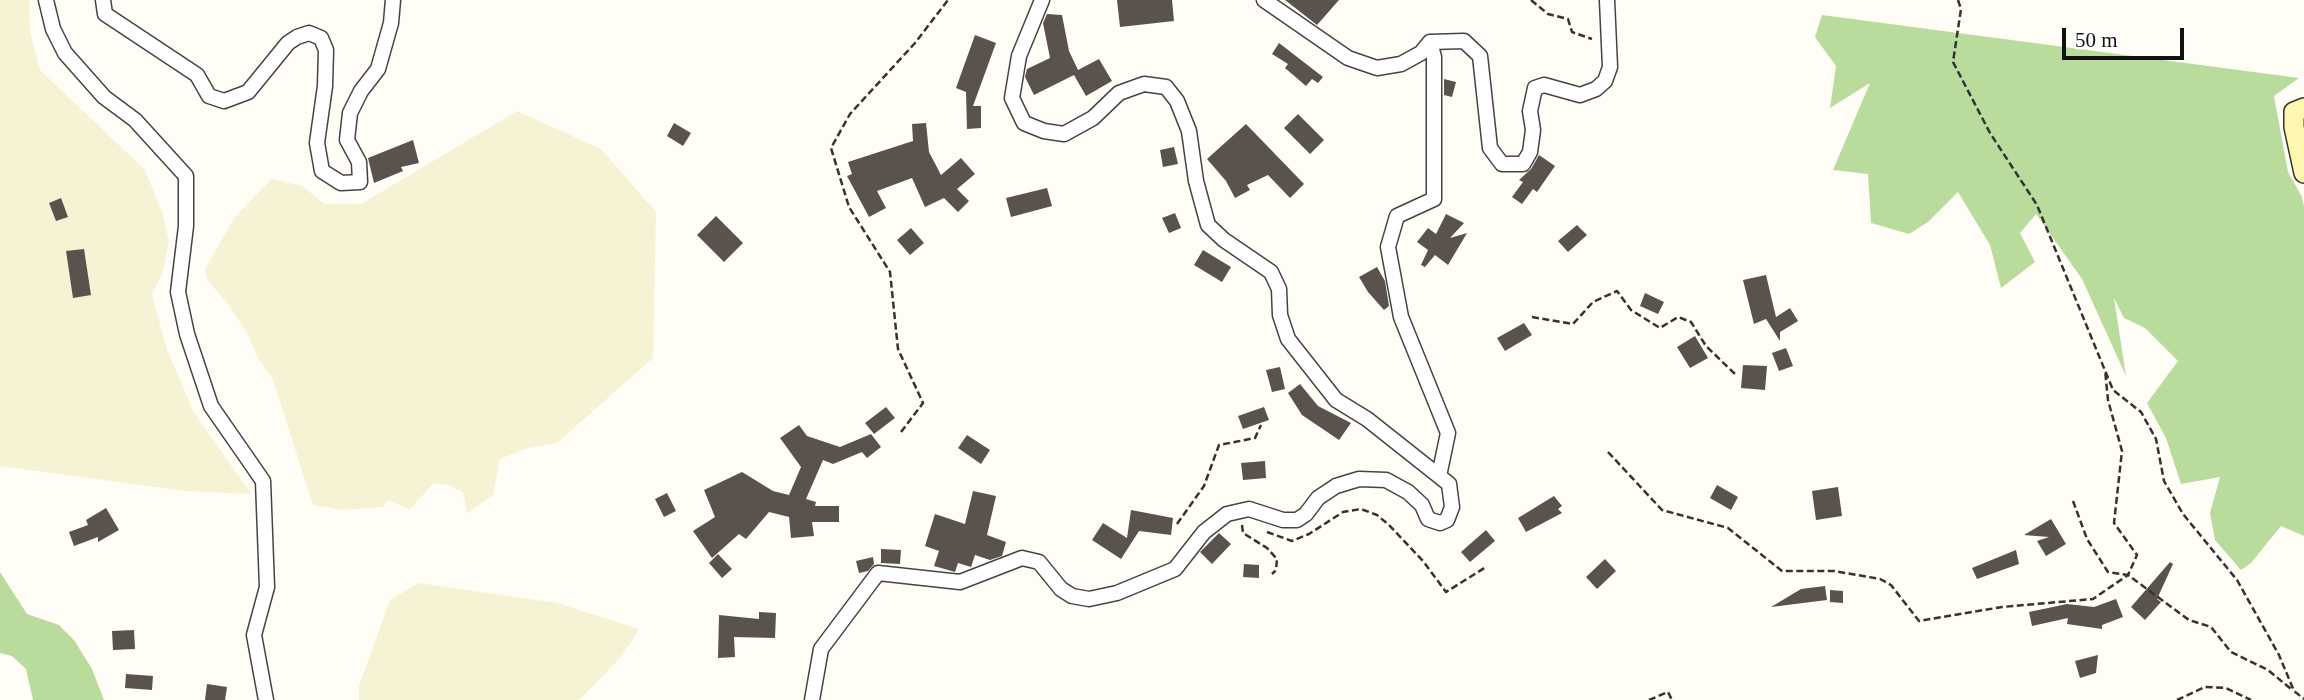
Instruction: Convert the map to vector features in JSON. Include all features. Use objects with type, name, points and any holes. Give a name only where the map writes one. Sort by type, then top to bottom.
[{"type":"main road","points":[[2304,108],[2294,112],[2294,127],[2304,173]]},
{"type":"street","points":[[46,0],[53,29],[65,53],[104,97],[135,120],[186,176],[186,226],[178,292],[187,334],[211,406],[263,481],[267,587],[254,635],[266,700]]},
{"type":"street","points":[[103,0],[106,14],[197,75],[209,96],[224,101],[248,92],[288,43],[297,37],[309,33],[321,38],[326,50],[325,86],[317,143],[322,171],[341,183],[360,182],[359,162],[347,140],[350,113],[361,91],[378,69],[391,23],[393,0]]},
{"type":"street","points":[[812,700],[821,649],[878,573],[960,582],[1022,558],[1040,562],[1061,589],[1072,596],[1089,599],[1117,593],[1175,569],[1204,532],[1238,510],[1249,509],[1283,520],[1297,520],[1306,514],[1318,498],[1336,486],[1359,479],[1386,480],[1408,492],[1422,505],[1428,519],[1440,523],[1447,520],[1452,507],[1449,484],[1367,419],[1336,400],[1288,339],[1280,315],[1279,289],[1271,272],[1224,240],[1208,225],[1196,181],[1189,131],[1177,101],[1166,87],[1144,84],[1119,93],[1093,118],[1064,134],[1044,131],[1024,123],[1012,98],[1019,57],[1042,0]]},
{"type":"street","points":[[1264,0],[1348,58],[1377,68],[1401,64],[1421,53],[1430,42],[1464,41],[1480,56],[1490,148],[1502,164],[1512,166],[1523,164],[1530,152],[1533,130],[1530,111],[1535,88],[1544,85],[1580,95],[1596,89],[1605,81],[1610,67],[1607,0]]},
{"type":"street","points":[[1430,42],[1434,57],[1434,199],[1397,216],[1388,247],[1401,317],[1448,433],[1439,476]]},
{"type":"path","points":[[901,432],[923,403],[898,349],[890,272],[849,207],[831,148],[850,114],[908,51],[948,0]]},
{"type":"path","points":[[1531,0],[1548,14],[1568,19],[1572,32],[1593,39],[1609,39]]},
{"type":"path","points":[[1958,0],[1961,9],[1953,62],[1990,133],[2037,205],[2113,390],[2141,412],[2156,439],[2164,481],[2183,514],[2237,580],[2279,655],[2294,691]]},
{"type":"path","points":[[1532,317],[1573,324],[1593,302],[1616,291],[1631,310],[1660,328],[1678,317],[1691,322],[1706,346],[1736,375]]},
{"type":"path","points":[[1608,452],[1662,510],[1728,528],[1782,571],[1834,571],[1880,579],[1891,585],[1919,621],[2002,607],[2093,599],[2129,575],[2137,555],[2113,523],[2122,450],[2108,400],[2105,369]]},
{"type":"path","points":[[1177,524],[1204,486],[1219,445],[1255,438],[1261,425]]},
{"type":"path","points":[[2073,501],[2087,539],[2108,572],[2129,575],[2189,620],[2211,627],[2231,652],[2268,670],[2304,699]]},
{"type":"path","points":[[1265,531],[1275,537],[1292,541],[1309,534],[1343,512],[1361,509],[1377,515],[1389,526],[1423,561],[1446,592],[1486,567]]},
{"type":"path","points":[[1238,510],[1243,517],[1243,533],[1267,548],[1277,559],[1276,570],[1272,574]]},
{"type":"path","points":[[2177,700],[2205,687],[2226,688],[2252,700]]},
{"type":"path","points":[[1649,700],[1668,692],[1672,700]]},
{"type":"shaded area","points":[[0,0],[29,0],[30,32],[40,70],[145,170],[163,215],[169,242],[162,274],[152,294],[166,347],[193,411],[251,494],[185,491],[0,466]]},
{"type":"shaded area","points":[[517,111],[601,149],[656,212],[653,358],[557,443],[528,448],[500,459],[493,495],[467,513],[463,492],[448,485],[434,483],[410,509],[387,500],[384,507],[341,510],[313,505],[272,377],[259,360],[247,333],[228,304],[208,281],[205,269],[234,218],[272,179],[302,186],[325,204],[361,204]]},
{"type":"shaded area","points":[[418,583],[557,603],[639,629],[622,656],[579,700],[359,700],[359,686],[390,600]]},
{"type":"green space","points":[[1822,15],[2299,78],[2274,96],[2288,172],[2302,197],[2304,207],[2304,536],[2281,526],[2251,563],[2241,570],[2215,540],[2210,513],[2220,477],[2181,484],[2166,438],[2147,403],[2178,361],[2145,328],[2124,318],[2114,298],[2126,376],[2082,279],[2036,214],[2020,233],[2035,262],[2001,288],[1990,245],[1958,192],[1928,222],[1909,234],[1871,223],[1868,174],[1833,170],[1870,83],[1830,108],[1836,66],[1815,37]]},
{"type":"green space","points":[[0,572],[27,614],[59,625],[74,640],[92,669],[104,700],[33,700],[26,669],[12,656],[0,653]]},
{"type":"building","points":[[1117,0],[1172,0],[1174,21],[1120,27]]},
{"type":"building","points":[[1285,0],[1339,0],[1317,25]]},
{"type":"building","points":[[1047,14],[1062,15],[1069,51],[1078,70],[1099,59],[1112,81],[1086,96],[1074,75],[1034,95],[1025,77],[1027,69],[1050,58],[1043,23]]},
{"type":"building","points":[[975,35],[996,43],[973,106],[981,106],[981,128],[967,129],[966,92],[956,88]]},
{"type":"building","points":[[1279,43],[1323,77],[1318,83],[1312,79],[1306,86],[1285,68],[1288,64],[1272,54]]},
{"type":"building","points":[[1444,79],[1456,82],[1452,97],[1444,95]]},
{"type":"building","points":[[1298,114],[1324,140],[1310,154],[1284,128]]},
{"type":"building","points":[[674,123],[691,133],[683,146],[667,136]]},
{"type":"building","points":[[926,123],[929,152],[941,175],[961,158],[975,174],[957,189],[969,201],[958,212],[944,198],[925,207],[912,178],[877,191],[886,208],[869,217],[847,176],[852,174],[848,162],[913,141],[912,124]]},
{"type":"building","points":[[1246,124],[1304,184],[1290,198],[1268,175],[1247,185],[1250,190],[1235,198],[1226,181],[1207,159]]},
{"type":"building","points":[[413,140],[419,163],[401,167],[403,171],[374,183],[368,158]]},
{"type":"building","points":[[1174,147],[1178,164],[1163,167],[1160,150]]},
{"type":"building","points":[[1539,155],[1555,166],[1537,192],[1533,189],[1522,204],[1512,197],[1523,182],[1519,180],[1531,169]]},
{"type":"building","points":[[1047,188],[1052,206],[1011,217],[1006,198]]},
{"type":"building","points":[[61,198],[68,217],[56,221],[49,203]]},
{"type":"building","points":[[1175,213],[1181,228],[1169,233],[1162,218]]},
{"type":"building","points":[[1446,214],[1464,223],[1450,238],[1467,233],[1448,265],[1435,255],[1425,267],[1421,265],[1428,250],[1417,242],[1428,228],[1436,234]]},
{"type":"building","points":[[716,216],[743,243],[724,262],[697,235]]},
{"type":"building","points":[[1577,225],[1587,235],[1568,252],[1558,241]]},
{"type":"building","points":[[911,228],[924,243],[910,255],[897,240]]},
{"type":"building","points":[[84,249],[91,295],[73,298],[66,251]]},
{"type":"building","points":[[1203,250],[1231,267],[1222,282],[1194,265]]},
{"type":"building","points":[[1377,267],[1385,281],[1389,306],[1384,310],[1359,277]]},
{"type":"building","points":[[1766,275],[1776,317],[1790,308],[1798,321],[1780,332],[1780,341],[1766,319],[1754,324],[1743,280]]},
{"type":"building","points":[[1645,293],[1664,302],[1658,314],[1640,306]]},
{"type":"building","points":[[1524,323],[1532,335],[1505,351],[1497,338]]},
{"type":"building","points":[[1695,336],[1708,358],[1690,368],[1677,347]]},
{"type":"building","points":[[1786,348],[1793,366],[1779,371],[1772,353]]},
{"type":"building","points":[[1743,365],[1767,366],[1765,390],[1741,388]]},
{"type":"building","points":[[1280,367],[1285,389],[1272,392],[1266,370]]},
{"type":"building","points":[[1300,384],[1318,406],[1351,423],[1339,440],[1302,415],[1288,393]]},
{"type":"building","points":[[886,407],[895,418],[874,434],[865,423]]},
{"type":"building","points":[[1264,407],[1269,420],[1243,429],[1238,416]]},
{"type":"building","points":[[799,425],[807,436],[840,447],[871,434],[881,447],[867,458],[862,452],[833,464],[823,460],[806,499],[816,502],[815,506],[839,506],[839,522],[812,522],[814,536],[791,538],[789,517],[769,512],[746,539],[739,534],[712,558],[693,531],[715,517],[704,490],[742,472],[773,491],[789,495],[801,467],[780,438]]},
{"type":"building","points":[[967,435],[990,450],[981,464],[958,448]]},
{"type":"building","points":[[1265,461],[1266,478],[1243,480],[1241,463]]},
{"type":"building","points":[[1717,485],[1738,497],[1731,510],[1710,498]]},
{"type":"building","points":[[1838,487],[1842,516],[1816,520],[1812,491]]},
{"type":"building","points":[[973,491],[996,496],[987,535],[1006,542],[1002,556],[990,560],[975,555],[971,567],[958,563],[955,572],[934,566],[939,551],[925,546],[935,514],[965,524]]},
{"type":"building","points":[[667,493],[676,511],[664,517],[655,499]]},
{"type":"building","points":[[1554,496],[1562,506],[1558,509],[1562,513],[1526,532],[1518,518]]},
{"type":"building","points":[[106,508],[119,530],[98,542],[98,537],[74,546],[69,532],[88,525],[86,520]]},
{"type":"building","points":[[1131,510],[1173,518],[1171,535],[1139,531],[1121,559],[1092,540],[1103,523],[1127,538]]},
{"type":"building","points":[[2051,519],[2066,544],[2046,556],[2037,541],[2049,537],[2024,535]]},
{"type":"building","points":[[1486,530],[1495,541],[1470,562],[1461,552]]},
{"type":"building","points":[[1219,533],[1231,544],[1212,564],[1200,552]]},
{"type":"building","points":[[881,549],[901,550],[900,564],[881,563]]},
{"type":"building","points":[[2016,550],[2019,564],[1977,579],[1972,568]]},
{"type":"building","points":[[718,554],[732,569],[722,578],[709,563]]},
{"type":"building","points":[[873,557],[874,564],[868,571],[859,573],[856,561]]},
{"type":"building","points":[[1605,559],[1616,571],[1597,589],[1586,577]]},
{"type":"building","points":[[2170,562],[2173,564],[2157,599],[2161,602],[2145,620],[2131,607]]},
{"type":"building","points":[[1244,564],[1259,565],[1259,578],[1243,577]]},
{"type":"building","points":[[1825,586],[1827,600],[1771,607],[1801,589]]},
{"type":"building","points":[[1830,590],[1843,591],[1843,603],[1830,602]]},
{"type":"building","points":[[2116,599],[2123,617],[2102,625],[2102,629],[2067,624],[2068,618],[2032,626],[2029,612],[2067,604],[2094,607]]},
{"type":"building","points":[[759,612],[776,613],[775,638],[734,637],[735,657],[718,658],[719,615],[759,619]]},
{"type":"building","points":[[134,630],[135,649],[113,650],[112,631]]},
{"type":"building","points":[[2098,655],[2096,673],[2080,678],[2075,661]]},
{"type":"building","points":[[126,674],[153,676],[152,690],[125,688]]},
{"type":"building","points":[[207,684],[227,687],[225,700],[205,700]]}]
